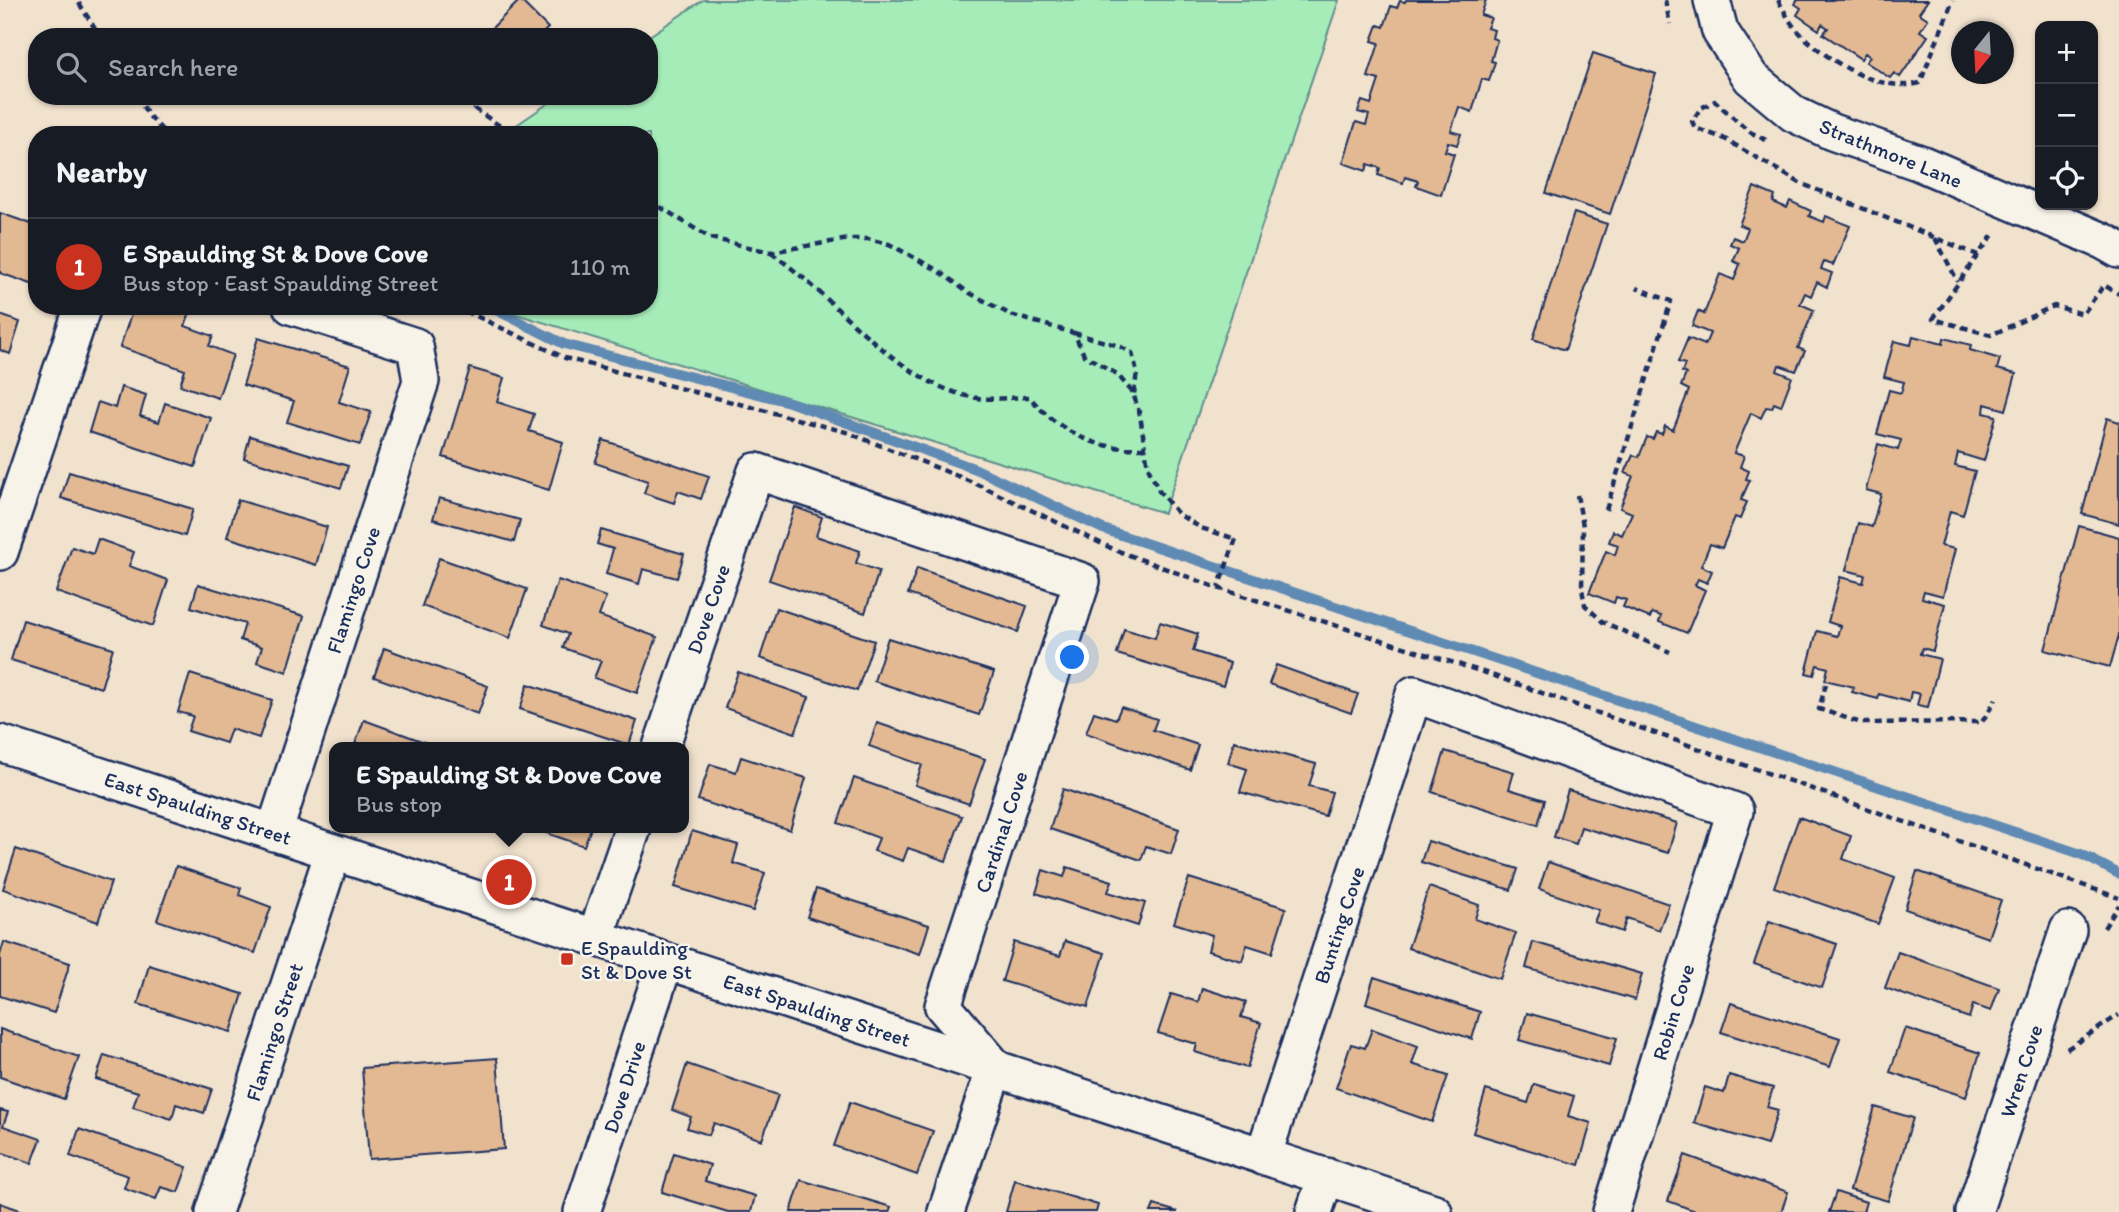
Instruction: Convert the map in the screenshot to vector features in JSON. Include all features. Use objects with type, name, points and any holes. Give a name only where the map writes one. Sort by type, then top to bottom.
[{"type":"street","name":"Strathmore Lane","points":[[1713,0],[1720,31],[1751,78],[1794,114],[1832,132],[1920,163],[2104,241],[2119,250]]},
{"type":"street","points":[[0,552],[80,315]]},
{"type":"street","name":"Flamingo Cove","points":[[274,833],[421,381],[415,346],[319,315]]},
{"type":"street","name":"Dove Cove","points":[[663,742],[756,471],[1082,581]]},
{"type":"street","name":"Cardinal Cove","points":[[995,1067],[943,1006],[1082,581]]},
{"type":"street","name":"Bunting Cove","points":[[1263,1157],[1415,694],[1735,811]]},
{"type":"street","name":"East Spaulding Street","points":[[1,745],[1434,1212]]},
{"type":"street","name":"Robin Cove","points":[[1611,1212],[1735,811]]},
{"type":"street","points":[[595,938],[631,833]]},
{"type":"street","name":"Flamingo Street","points":[[215,1212],[333,852]]},
{"type":"street","name":"Wren Cove","points":[[1974,1212],[2084,931]]},
{"type":"street","name":"Dove Drive","points":[[582,1212],[665,962]]},
{"type":"street","points":[[946,1212],[995,1067]]},
{"type":"street","points":[[1314,1212],[1326,1177]]},
{"type":"path","points":[[1665,0],[1670,24]]},
{"type":"path","points":[[1778,0],[1796,30],[1830,58],[1853,73],[1906,87],[1920,83],[1953,0]]},
{"type":"path","points":[[79,3],[94,28]]},
{"type":"path","points":[[1771,143],[1748,131],[1715,101],[1701,108],[1692,121],[1695,128],[1723,138],[1800,183],[1978,255]]},
{"type":"path","points":[[142,105],[158,126]]},
{"type":"path","points":[[475,105],[475,108],[500,126]]},
{"type":"path","points":[[658,206],[710,238],[770,252],[795,269],[894,358],[929,381],[972,397],[1030,397],[1042,412],[1087,439],[1115,447],[1144,448]]},
{"type":"path","points":[[1987,223],[1998,228],[1933,319],[1992,335],[2053,306],[2083,314],[2104,285]]},
{"type":"path","points":[[1934,237],[1958,282]]},
{"type":"path","points":[[770,252],[849,239],[868,239],[889,244],[1011,315],[1119,346],[1132,353],[1137,372],[1134,395]]},
{"type":"path","points":[[2094,279],[2119,294]]},
{"type":"path","points":[[1606,510],[1671,301],[1636,288]]},
{"type":"path","points":[[474,315],[565,358],[845,432],[968,481],[1113,548],[1483,672],[2119,898]]},
{"type":"path","points":[[1074,333],[1084,355],[1117,374],[1134,395],[1140,415],[1147,467],[1159,491],[1178,514],[1201,527],[1236,539],[1219,585]]},
{"type":"path","points":[[1577,495],[1583,526],[1582,589],[1586,606],[1603,622],[1670,652]]},
{"type":"path","points":[[1826,684],[1819,709],[1861,723],[1982,722],[1996,699]]},
{"type":"path","points":[[2084,931],[2119,905]]},
{"type":"path","points":[[2061,1053],[2119,1015]]},
{"type":"green space","points":[[703,0],[1339,0],[1164,513],[519,315],[658,315],[658,126],[515,126],[546,105],[658,105],[658,30]]},
{"type":"building","points":[[520,0],[548,28],[492,28]]},
{"type":"building","points":[[1486,0],[1481,15],[1491,18],[1487,28],[1494,30],[1492,38],[1497,40],[1491,61],[1495,62],[1489,81],[1482,79],[1472,112],[1459,107],[1451,131],[1461,134],[1457,145],[1448,142],[1445,151],[1454,154],[1441,195],[1416,186],[1418,181],[1405,177],[1403,183],[1378,175],[1380,168],[1368,164],[1366,171],[1343,163],[1356,122],[1366,125],[1369,115],[1358,112],[1362,101],[1371,104],[1379,80],[1368,77],[1379,43],[1372,41],[1378,25],[1384,27],[1391,6],[1397,8],[1400,1]]},
{"type":"building","points":[[1797,0],[1928,0],[1919,13],[1928,19],[1920,31],[1928,36],[1900,77],[1894,73],[1890,78],[1866,62],[1870,57],[1865,53],[1861,59],[1823,34],[1828,28],[1822,24],[1819,30],[1797,15],[1801,8],[1795,4]]},
{"type":"building","points":[[1593,53],[1656,74],[1610,214],[1546,193]]},
{"type":"building","points":[[1754,187],[1775,196],[1773,202],[1787,208],[1790,201],[1811,211],[1809,216],[1824,222],[1826,216],[1850,226],[1833,265],[1824,262],[1821,269],[1832,273],[1827,287],[1817,282],[1811,296],[1805,293],[1800,304],[1814,310],[1798,348],[1805,351],[1796,371],[1779,365],[1777,371],[1792,377],[1781,406],[1774,403],[1772,408],[1766,407],[1761,418],[1751,413],[1734,453],[1744,456],[1740,467],[1749,471],[1746,479],[1750,480],[1741,500],[1747,502],[1740,519],[1735,517],[1722,548],[1710,544],[1701,566],[1712,571],[1707,583],[1698,579],[1695,585],[1705,590],[1687,633],[1659,622],[1661,616],[1652,613],[1650,618],[1623,607],[1626,600],[1616,597],[1614,603],[1589,593],[1606,551],[1615,555],[1618,545],[1609,542],[1613,531],[1622,535],[1632,513],[1620,508],[1633,476],[1625,473],[1633,455],[1639,457],[1647,437],[1653,439],[1656,432],[1662,434],[1665,426],[1673,430],[1689,390],[1681,386],[1686,374],[1682,372],[1685,364],[1678,362],[1688,338],[1705,345],[1710,333],[1692,326],[1698,311],[1704,314],[1720,274],[1734,280],[1740,264],[1733,261],[1739,248],[1730,244],[1733,237],[1743,241],[1748,228],[1739,225]]},
{"type":"building","points":[[0,213],[28,223],[28,283],[0,273]]},
{"type":"building","points":[[1574,213],[1607,224],[1565,350],[1533,339]]},
{"type":"building","points":[[0,315],[20,322],[10,354],[0,350]]},
{"type":"building","points":[[131,315],[189,315],[185,326],[213,336],[209,346],[233,355],[218,398],[180,385],[185,370],[120,347]]},
{"type":"building","points":[[1913,336],[1943,344],[1944,338],[1971,345],[1970,350],[2000,359],[1997,369],[2016,374],[2006,410],[1985,404],[1984,413],[1996,416],[1984,461],[1958,453],[1955,466],[1975,471],[1963,515],[1950,511],[1941,546],[1955,549],[1943,596],[1924,591],[1922,598],[1945,604],[1933,651],[1922,648],[1920,654],[1940,659],[1928,707],[1917,705],[1920,694],[1911,692],[1909,702],[1879,694],[1878,699],[1852,692],[1854,687],[1825,680],[1828,668],[1817,665],[1814,675],[1806,673],[1817,631],[1837,636],[1840,626],[1828,622],[1840,577],[1863,583],[1865,575],[1846,570],[1858,523],[1872,527],[1881,494],[1866,490],[1878,444],[1898,450],[1901,440],[1877,434],[1889,390],[1901,393],[1904,382],[1884,377],[1894,341],[1911,345]]},
{"type":"building","points":[[258,338],[350,366],[339,402],[371,412],[360,445],[287,422],[294,401],[243,385]]},
{"type":"building","points":[[470,368],[504,378],[497,402],[534,414],[529,431],[563,442],[549,490],[443,457]]},
{"type":"building","points":[[121,387],[146,395],[140,416],[159,422],[165,403],[211,418],[195,467],[89,432],[98,402],[115,408]]},
{"type":"building","points":[[2107,418],[2119,422],[2119,524],[2082,514]]},
{"type":"building","points":[[250,436],[348,466],[341,488],[244,458]]},
{"type":"building","points":[[603,440],[709,476],[701,499],[678,491],[674,503],[644,493],[648,481],[595,463]]},
{"type":"building","points":[[69,472],[193,509],[185,536],[61,498]]},
{"type":"building","points":[[439,498],[520,520],[514,542],[433,519]]},
{"type":"building","points":[[238,500],[327,527],[316,565],[227,537]]},
{"type":"building","points":[[795,507],[822,517],[816,536],[860,551],[856,563],[879,571],[865,613],[769,580]]},
{"type":"building","points":[[2079,526],[2119,537],[2119,635],[2110,667],[2045,650]]},
{"type":"building","points":[[601,530],[684,554],[677,578],[643,569],[639,584],[606,574],[613,549],[597,544]]},
{"type":"building","points":[[98,539],[134,552],[129,566],[168,580],[153,626],[56,592],[72,547],[93,554]]},
{"type":"building","points":[[439,558],[527,589],[510,638],[422,606]]},
{"type":"building","points":[[917,568],[1027,606],[1018,632],[908,594]]},
{"type":"building","points":[[558,580],[606,597],[599,616],[657,637],[637,693],[594,678],[601,661],[563,648],[568,634],[543,625]]},
{"type":"building","points":[[198,584],[304,616],[287,672],[257,662],[262,647],[240,640],[245,624],[191,607]]},
{"type":"building","points":[[776,608],[874,641],[857,691],[760,658]]},
{"type":"building","points":[[23,620],[113,648],[101,688],[11,660]]},
{"type":"building","points":[[1160,622],[1198,634],[1193,651],[1230,663],[1223,686],[1117,654],[1124,629],[1155,638]]},
{"type":"building","points":[[888,638],[994,672],[979,715],[874,681]]},
{"type":"building","points":[[384,648],[488,686],[478,714],[374,677]]},
{"type":"building","points":[[1276,665],[1358,694],[1351,713],[1269,684]]},
{"type":"building","points":[[738,672],[809,697],[795,733],[725,708]]},
{"type":"building","points":[[190,674],[272,700],[259,738],[231,729],[226,743],[188,731],[193,716],[178,712]]},
{"type":"building","points":[[528,684],[637,721],[630,742],[620,742],[520,709]]},
{"type":"building","points":[[1121,707],[1157,719],[1153,730],[1198,745],[1190,770],[1086,733],[1094,712],[1116,719]]},
{"type":"building","points":[[364,720],[424,742],[356,742]]},
{"type":"building","points":[[877,723],[985,759],[969,804],[915,785],[922,765],[869,746]]},
{"type":"building","points":[[1234,741],[1316,764],[1309,786],[1332,792],[1325,816],[1240,792],[1247,769],[1228,763]]},
{"type":"building","points":[[1445,751],[1514,772],[1509,789],[1545,800],[1538,825],[1432,792]]},
{"type":"building","points":[[741,757],[806,778],[790,830],[698,800],[710,764],[736,772]]},
{"type":"building","points":[[854,778],[962,816],[946,861],[908,848],[903,861],[874,851],[879,838],[838,823]]},
{"type":"building","points":[[1063,789],[1179,829],[1171,854],[1146,846],[1141,860],[1050,829]]},
{"type":"building","points":[[1568,790],[1677,823],[1668,853],[1581,827],[1576,844],[1554,837]]},
{"type":"building","points":[[1799,817],[1851,836],[1843,859],[1895,878],[1878,924],[1774,887]]},
{"type":"building","points":[[692,831],[738,845],[733,863],[765,873],[753,911],[675,887]]},
{"type":"building","points":[[546,833],[589,833],[584,846]]},
{"type":"building","points":[[1428,841],[1518,869],[1511,890],[1421,862]]},
{"type":"building","points":[[16,849],[111,882],[98,922],[3,889]]},
{"type":"building","points":[[1548,862],[1669,904],[1659,930],[1627,918],[1622,932],[1594,922],[1599,910],[1539,889]]},
{"type":"building","points":[[176,866],[241,888],[239,895],[271,907],[255,953],[157,920]]},
{"type":"building","points":[[1067,867],[1112,881],[1108,892],[1145,903],[1138,926],[1036,893],[1043,870],[1064,877]]},
{"type":"building","points":[[1917,871],[2001,900],[1988,938],[1905,909]]},
{"type":"building","points":[[1189,878],[1286,908],[1272,953],[1247,945],[1242,961],[1208,951],[1212,935],[1174,923]]},
{"type":"building","points":[[1429,887],[1479,905],[1475,919],[1516,933],[1500,979],[1408,948]]},
{"type":"building","points":[[816,889],[929,925],[920,954],[807,917]]},
{"type":"building","points":[[1769,921],[1837,944],[1822,988],[1754,964]]},
{"type":"building","points":[[1065,941],[1105,953],[1088,1007],[1002,981],[1014,942],[1060,956]]},
{"type":"building","points":[[4,942],[70,963],[54,1013],[0,996],[0,955]]},
{"type":"building","points":[[1533,942],[1642,974],[1635,1000],[1526,968]]},
{"type":"building","points":[[1898,952],[1999,988],[1991,1011],[1973,1005],[1969,1018],[1885,988]]},
{"type":"building","points":[[149,965],[243,994],[231,1032],[138,1004]]},
{"type":"building","points":[[1374,977],[1480,1012],[1472,1039],[1366,1003]]},
{"type":"building","points":[[1202,988],[1246,1002],[1241,1017],[1261,1023],[1247,1068],[1195,1052],[1197,1044],[1158,1033],[1171,994],[1198,1002]]},
{"type":"building","points":[[1731,1003],[1840,1038],[1830,1067],[1721,1032]]},
{"type":"building","points":[[1527,1013],[1617,1038],[1609,1066],[1519,1040]]},
{"type":"building","points":[[1905,1028],[1980,1053],[1966,1097],[1890,1072]]},
{"type":"building","points":[[0,1029],[79,1057],[64,1099],[0,1077]]},
{"type":"building","points":[[1372,1029],[1418,1046],[1412,1064],[1448,1076],[1432,1122],[1336,1088],[1351,1044],[1365,1048]]},
{"type":"building","points":[[104,1055],[212,1089],[204,1113],[176,1104],[172,1119],[133,1107],[138,1092],[96,1079]]},
{"type":"building","points":[[497,1058],[504,1149],[369,1159],[362,1068]]},
{"type":"building","points":[[687,1064],[778,1095],[762,1140],[714,1123],[709,1135],[687,1128],[691,1117],[672,1110]]},
{"type":"building","points":[[1729,1075],[1773,1088],[1767,1107],[1778,1110],[1767,1145],[1694,1123],[1705,1087],[1724,1093]]},
{"type":"building","points":[[1534,1084],[1574,1096],[1568,1116],[1591,1123],[1579,1165],[1473,1133],[1486,1090],[1528,1103]]},
{"type":"building","points":[[850,1102],[933,1131],[917,1175],[834,1146]]},
{"type":"building","points":[[1875,1107],[1913,1118],[1888,1201],[1850,1190]]},
{"type":"building","points":[[0,1110],[8,1112],[3,1126],[41,1139],[32,1163],[0,1152]]},
{"type":"building","points":[[79,1129],[187,1167],[178,1192],[161,1187],[156,1199],[124,1188],[128,1176],[70,1156]]},
{"type":"building","points":[[674,1153],[710,1165],[705,1181],[755,1196],[751,1212],[728,1212],[662,1192]]},
{"type":"building","points":[[1685,1155],[1788,1192],[1781,1212],[1698,1212],[1668,1201]]},
{"type":"building","points":[[801,1180],[891,1207],[889,1212],[791,1212]]},
{"type":"building","points":[[1015,1180],[1098,1205],[1096,1212],[1006,1212]]},
{"type":"building","points":[[1836,1192],[1866,1202],[1863,1212],[1829,1212]]},
{"type":"building","points":[[0,1203],[23,1211],[23,1212],[0,1212]]},
{"type":"building","points":[[1154,1205],[1178,1212],[1151,1212]]},
{"type":"waterway","points":[[506,315],[564,344],[789,402],[976,469],[1103,529],[2081,854],[2119,874]]},
{"type":"place","name":"E Spaulding St & Dove Cove","points":[[509,882]]},
{"type":"place","name":"E Spaulding St & Dove St","points":[[567,959]]}]
